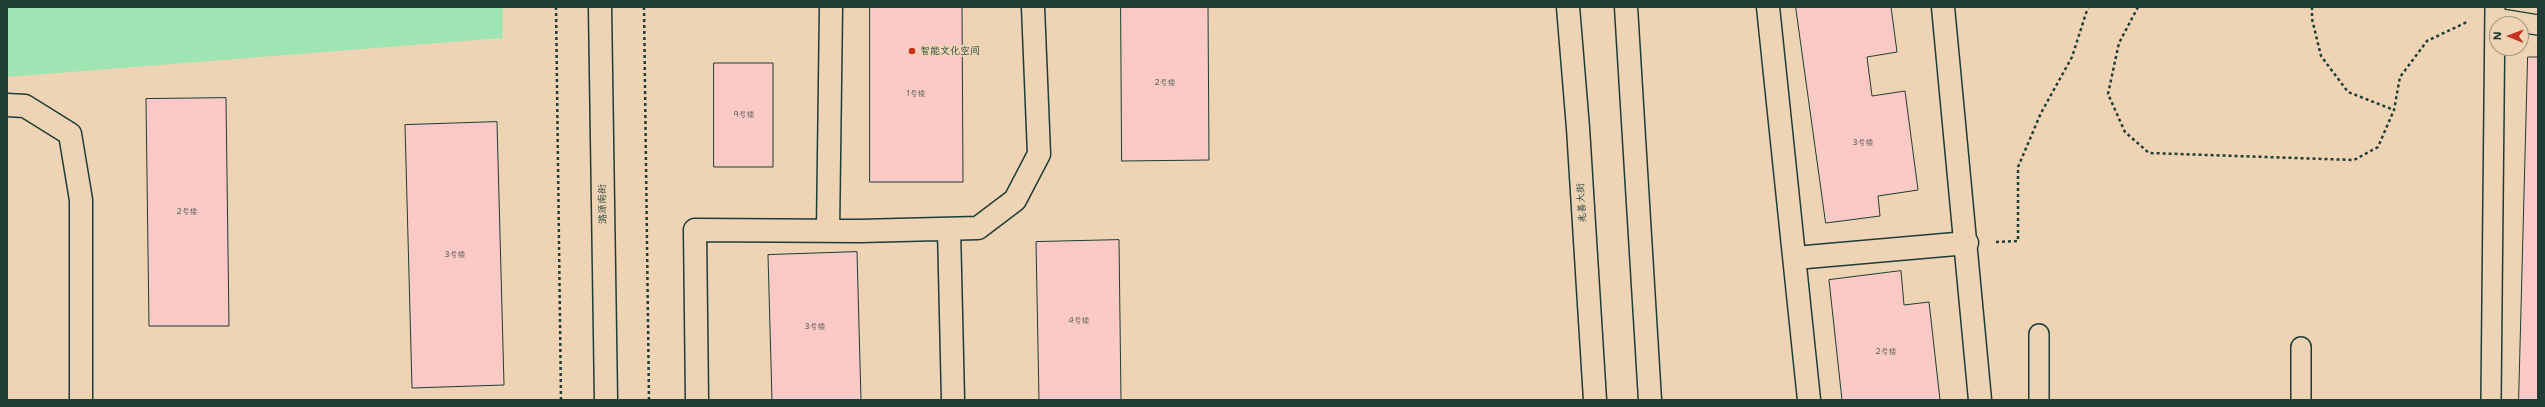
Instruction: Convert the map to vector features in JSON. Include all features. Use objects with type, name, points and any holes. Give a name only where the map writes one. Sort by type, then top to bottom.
[{"type":"street","name":"潞源南街","points":[[600,7],[606,400]]},
{"type":"street","points":[[828,231],[831,7]]},
{"type":"street","points":[[697,400],[695,230],[828,231],[978,228],[1015,200],[1039,154],[1032,7]]},
{"type":"street","name":"兆善大街","points":[[1568,7],[1578,128],[1594,400]]},
{"type":"street","points":[[1626,7],[1650,400]]},
{"type":"street","points":[[1768,7],[1809,400]]},
{"type":"street","points":[[1943,7],[1967,243],[1980,400]]},
{"type":"street","points":[[7,105],[25,106],[70,134],[81,200],[81,400]]},
{"type":"street","points":[[949,229],[953,400]]},
{"type":"street","points":[[1795,258],[1967,243]]},
{"type":"lane","points":[[2491,400],[2495,13],[2538,25]]},
{"type":"lane","points":[[2038,400],[2039,334]]},
{"type":"lane","points":[[2301,346],[2301,400]]},
{"type":"path","points":[[556,7],[562,400]]},
{"type":"path","points":[[644,7],[649,400]]},
{"type":"path","points":[[1967,243],[2018,241],[2018,167],[2041,113],[2072,57],[2088,7]]},
{"type":"path","points":[[2138,7],[2119,43],[2108,94],[2125,132],[2148,153],[2354,160],[2378,147],[2394,110],[2400,77],[2427,41],[2463,22],[2495,13]]},
{"type":"path","points":[[2312,7],[2312,19],[2321,56],[2348,92],[2394,110]]},
{"type":"green space","points":[[7,7],[503,7],[502,38],[7,77]]},
{"type":"building","points":[[870,7],[962,7],[963,182],[870,182]]},
{"type":"building","points":[[1121,7],[1208,7],[1209,160],[1122,161]]},
{"type":"building","points":[[1796,7],[1891,7],[1897,52],[1867,57],[1872,96],[1905,91],[1918,190],[1878,196],[1880,216],[1826,223]]},
{"type":"building","points":[[2528,57],[2538,57],[2538,400],[2519,400]]},
{"type":"building","points":[[714,63],[773,63],[773,167],[714,167]]},
{"type":"building","points":[[226,98],[229,326],[149,326],[146,99]]},
{"type":"building","points":[[497,122],[504,385],[412,388],[405,125]]},
{"type":"building","points":[[1119,240],[1121,400],[1039,400],[1036,242]]},
{"type":"building","points":[[857,252],[861,400],[772,400],[768,255]]},
{"type":"building","points":[[1901,271],[1904,305],[1929,302],[1940,400],[1842,400],[1829,280]]},
{"type":"place","name":"智能文化空间","points":[[912,51]]}]
